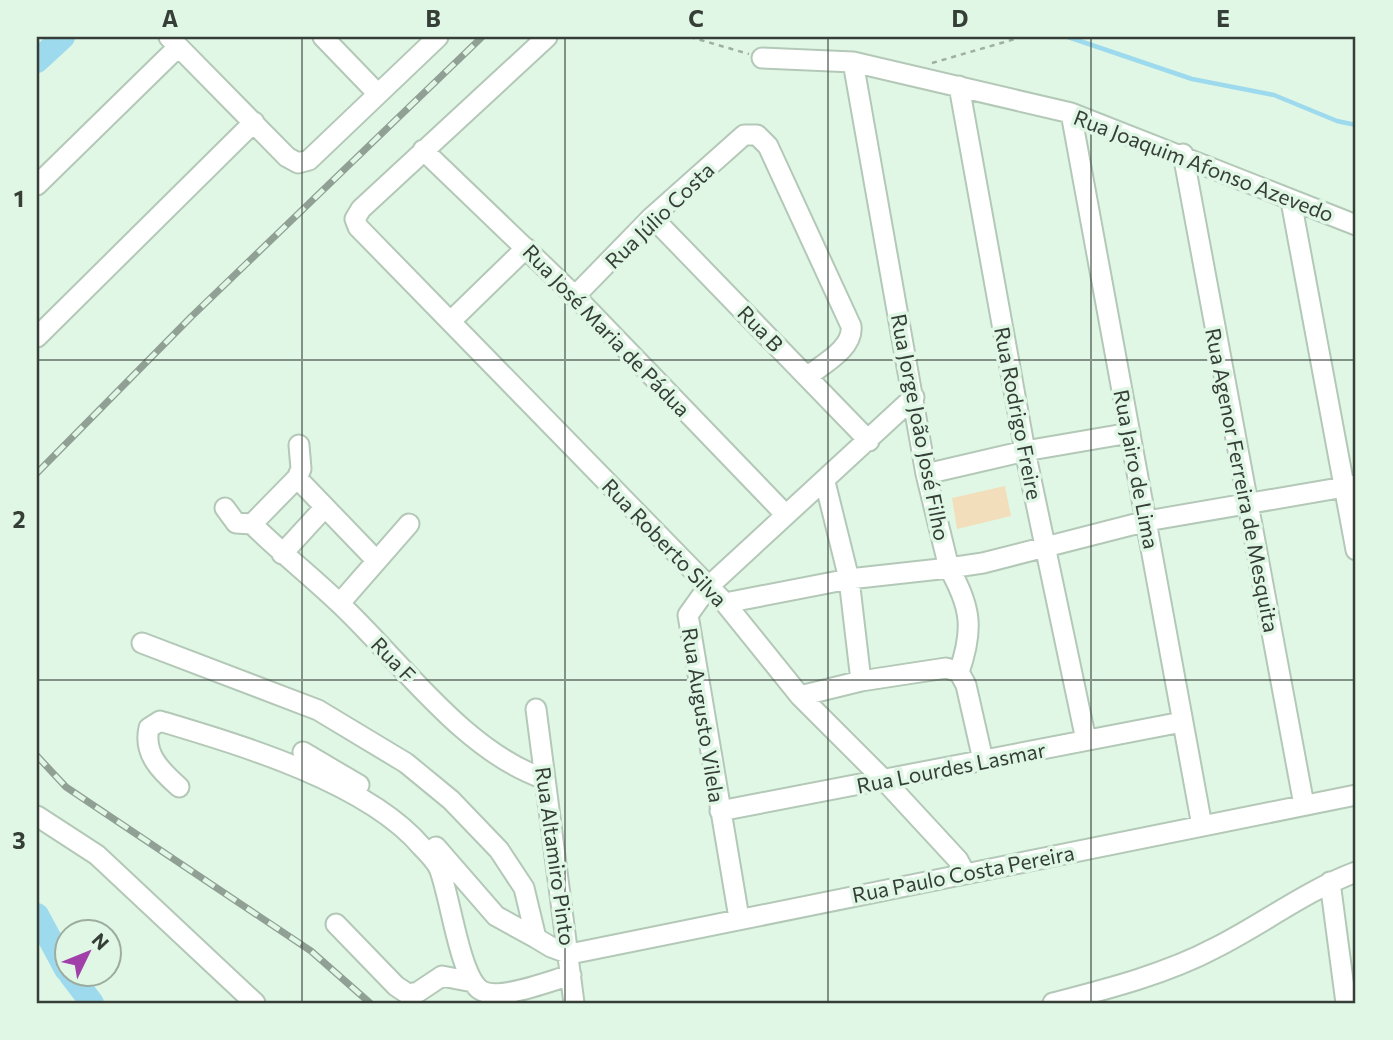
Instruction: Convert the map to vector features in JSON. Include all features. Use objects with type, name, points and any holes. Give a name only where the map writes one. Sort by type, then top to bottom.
[{"type":"street","points":[[323,37],[378,94]]},
{"type":"street","points":[[37,186],[174,42],[287,158],[298,163],[309,160],[438,37]]},
{"type":"street","points":[[423,150],[547,37]]},
{"type":"street","name":"Rua Joaquim Afonso Azevedo","points":[[762,58],[853,62],[1071,113],[1183,154],[1291,201],[1356,225]]},
{"type":"street","name":"Rua Jorge João José Filho","points":[[725,603],[849,579],[949,568],[926,474],[853,62]]},
{"type":"street","name":"Rua Rodrigo Freire","points":[[959,86],[1025,451],[1086,740]]},
{"type":"street","name":"Rua Jairo de Lima","points":[[1071,113],[1202,826]]},
{"type":"street","points":[[37,337],[254,122]]},
{"type":"street","name":"Rua Júlio Costa","points":[[575,296],[652,217],[744,135],[757,135],[768,146],[851,326],[852,334],[848,344],[808,376]]},
{"type":"street","name":"Rua Roberto Silva","points":[[423,150],[360,209],[355,219],[358,227],[452,320],[725,603],[800,696],[885,781],[958,860],[965,873]]},
{"type":"street","name":"Rua José Maria de Pádua","points":[[423,150],[575,296],[786,515]]},
{"type":"street","name":"Rua Agenor Ferreira de Mesquita","points":[[1183,154],[1304,805]]},
{"type":"street","points":[[1291,201],[1350,486],[1356,550]]},
{"type":"street","name":"Rua B","points":[[652,217],[869,441]]},
{"type":"street","points":[[452,320],[526,248]]},
{"type":"street","name":"Rua Augusto Vilela","points":[[739,918],[688,629],[688,615],[708,587],[825,482],[914,397]]},
{"type":"street","points":[[926,474],[1025,451],[1130,433]]},
{"type":"street","points":[[252,524],[297,478],[301,469],[299,445]]},
{"type":"street","points":[[297,478],[375,559]]},
{"type":"street","points":[[825,482],[849,579],[861,681]]},
{"type":"street","points":[[959,672],[969,642],[970,626],[961,589],[949,568],[983,563],[1147,521],[1350,486]]},
{"type":"street","points":[[282,554],[325,507]]},
{"type":"street","name":"Rua F","points":[[225,508],[236,523],[252,524],[282,554],[340,603],[452,719],[524,772],[545,779]]},
{"type":"street","points":[[340,603],[375,559],[409,524]]},
{"type":"street","points":[[142,643],[318,710],[406,764],[451,800],[499,850],[524,888],[536,938]]},
{"type":"street","points":[[800,696],[861,681],[946,668],[959,672],[966,685],[983,760]]},
{"type":"street","name":"Rua Altamiro Pinto","points":[[536,709],[575,1003]]},
{"type":"street","points":[[179,788],[155,765],[147,738],[149,728],[160,721],[232,742],[309,772],[394,818],[438,866],[473,982],[480,990],[494,996],[571,975]]},
{"type":"street","name":"Rua Lourdes Lasmar","points":[[719,811],[1182,722]]},
{"type":"street","points":[[303,752],[406,811],[496,916],[570,954]]},
{"type":"street","name":"Rua Paulo Costa Pereira","points":[[570,954],[1356,795]]},
{"type":"street","points":[[37,816],[97,855],[255,1003]]},
{"type":"street","points":[[1054,1003],[1150,974],[1215,948],[1330,882],[1356,872]]},
{"type":"street","points":[[1330,882],[1346,1003]]},
{"type":"street","points":[[336,924],[396,986],[408,994],[418,992],[442,976],[473,982]]},
{"type":"path","points":[[690,37],[762,58]]},
{"type":"path","points":[[903,75],[946,57],[1022,37]]},
{"type":"shaded area","points":[[1005,486],[1011,516],[957,529],[952,498]]},
{"type":"waterway","points":[[37,61],[63,37]]},
{"type":"waterway","points":[[1068,37],[1192,79],[1274,95],[1337,121],[1356,125]]},
{"type":"waterway","points":[[37,915],[52,943]]},
{"type":"waterway","points":[[81,988],[92,1003]]},
{"type":"railway","points":[[37,473],[191,317],[482,37]]},
{"type":"railway","points":[[37,756],[66,787],[311,951],[370,1003]]}]
